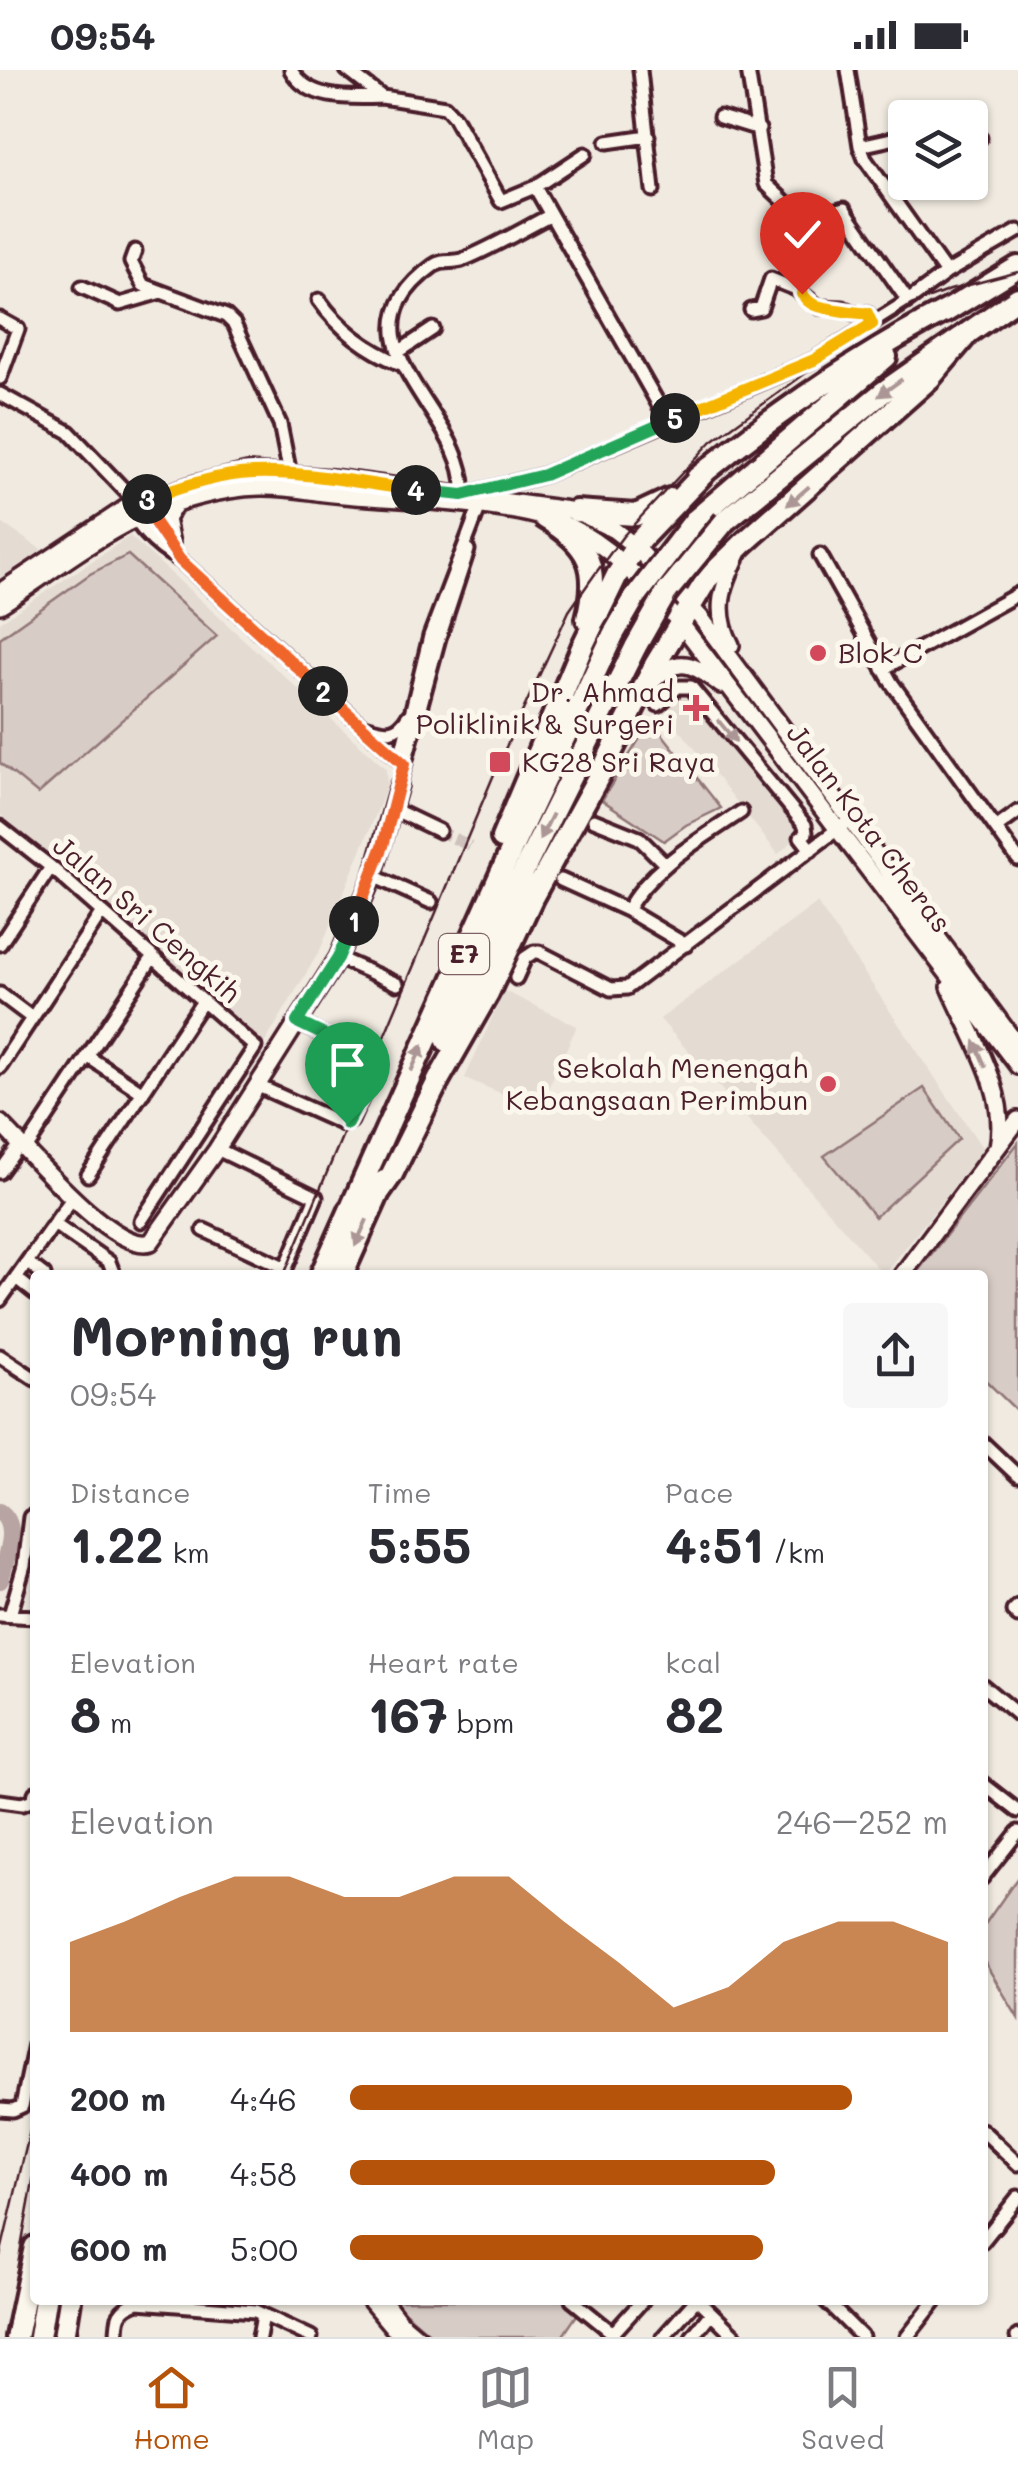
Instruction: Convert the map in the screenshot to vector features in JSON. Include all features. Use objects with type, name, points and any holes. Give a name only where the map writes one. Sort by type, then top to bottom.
[{"type":"highway","name":"E7","points":[[323,1270],[440,1007],[613,635],[634,599],[694,522],[874,366],[952,307],[1018,268]]},
{"type":"highway","name":"E7","points":[[344,1270],[527,864],[666,592],[725,521],[882,393],[1018,298]]},
{"type":"highway","points":[[576,510],[636,515],[664,503],[766,421],[887,342],[952,307]]},
{"type":"highway","points":[[380,1191],[488,993],[532,898],[649,701],[707,579],[930,378],[969,332]]},
{"type":"highway","points":[[440,1007],[469,916],[583,645],[630,556],[705,472]]},
{"type":"highway","points":[[546,511],[576,538],[590,559],[594,582],[583,645]]},
{"type":"highway","points":[[16,2337],[30,2271]]},
{"type":"highway","points":[[38,2337],[44,2305]]},
{"type":"highway","points":[[64,2337],[69,2305]]},
{"type":"main road","points":[[0,592],[136,508],[196,484],[248,472],[462,495],[546,511],[630,556]]},
{"type":"main road","points":[[0,605],[136,508],[174,506],[260,487],[478,508],[576,510],[614,530],[630,556]]},
{"type":"main road","points":[[171,544],[166,519],[174,506]]},
{"type":"main road","points":[[745,542],[722,588],[719,613],[750,698]]},
{"type":"main road","name":"Jalan Kota Cheras","points":[[630,556],[690,615],[940,964],[1018,1066]]},
{"type":"main road","points":[[649,701],[667,667],[683,664],[750,698]]},
{"type":"main road","points":[[0,1122],[73,1198],[114,1232],[131,1242],[146,1244],[156,1238],[338,958],[373,876],[399,785]]},
{"type":"main road","name":"Jalan Kota Cheras","points":[[844,825],[1018,1046]]},
{"type":"main road","points":[[940,964],[997,1098],[1002,1128],[998,1147]]},
{"type":"main road","points":[[976,988],[1018,1029]]},
{"type":"main road","points":[[906,1270],[1018,1120]]},
{"type":"main road","points":[[374,2305],[401,2337]]},
{"type":"main road","points":[[387,2305],[418,2337]]},
{"type":"street","points":[[291,70],[306,87],[327,94],[445,107],[454,116],[501,200],[534,187],[586,154]]},
{"type":"street","points":[[347,70],[382,98]]},
{"type":"street","points":[[640,70],[653,190]]},
{"type":"street","points":[[748,70],[766,184],[800,216],[812,218],[844,209],[908,301]]},
{"type":"street","points":[[866,70],[849,73],[860,146],[946,272]]},
{"type":"street","points":[[720,117],[758,129]]},
{"type":"street","points":[[608,142],[648,136]]},
{"type":"street","points":[[860,146],[888,140]]},
{"type":"street","points":[[534,187],[668,421]]},
{"type":"street","points":[[551,215],[456,262],[442,261],[415,281],[398,301],[393,323],[400,358],[447,440],[464,480],[462,495],[544,475],[814,360],[908,301],[946,272],[1018,231]]},
{"type":"street","points":[[135,251],[131,262],[142,285],[226,316],[234,324],[280,424],[290,474]]},
{"type":"street","points":[[750,310],[761,308],[771,279],[796,288],[819,307],[867,313],[872,324]]},
{"type":"street","points":[[82,287],[120,304],[161,292]]},
{"type":"street","points":[[318,300],[349,334],[370,350],[400,358]]},
{"type":"street","points":[[0,319],[18,329],[0,378]]},
{"type":"street","points":[[400,358],[433,330]]},
{"type":"street","points":[[0,394],[69,432],[122,484],[168,553],[404,764]]},
{"type":"street","points":[[544,475],[533,485],[534,494],[546,511]]},
{"type":"street","points":[[136,508],[171,544],[180,560]]},
{"type":"street","points":[[399,785],[478,508]]},
{"type":"street","points":[[404,764],[402,746],[430,636],[462,546],[473,528]]},
{"type":"street","points":[[820,555],[884,669],[1018,859]]},
{"type":"street","points":[[884,669],[1018,594]]},
{"type":"street","points":[[649,701],[678,686],[690,687],[806,825],[802,837],[811,850]]},
{"type":"street","points":[[361,725],[396,731],[414,708]]},
{"type":"street","points":[[392,809],[439,830]]},
{"type":"street","points":[[627,910],[639,890],[666,866],[741,812]]},
{"type":"street","points":[[996,828],[1018,812]]},
{"type":"street","points":[[594,820],[639,838],[666,866]]},
{"type":"street","points":[[516,978],[524,958],[539,952],[612,989],[627,988],[844,825]]},
{"type":"street","name":"Jalan Sri Cengkih","points":[[0,827],[254,1046],[254,1052],[201,1132]]},
{"type":"street","points":[[0,944],[50,867]]},
{"type":"street","points":[[373,876],[432,902]]},
{"type":"street","points":[[562,880],[627,910],[686,946]]},
{"type":"street","points":[[0,1066],[102,912]]},
{"type":"street","points":[[0,1172],[23,1146],[153,957]]},
{"type":"street","points":[[338,958],[397,984]]},
{"type":"street","points":[[0,994],[32,1018]]},
{"type":"street","points":[[88,1175],[204,1002]]},
{"type":"street","points":[[256,1085],[343,1124],[351,1121],[375,1063],[372,1058],[297,1022]]},
{"type":"street","points":[[87,1056],[143,1093]]},
{"type":"street","points":[[142,1221],[201,1132],[218,1146],[316,1197],[285,1270]]},
{"type":"street","points":[[0,1300],[73,1198]]},
{"type":"street","points":[[54,1224],[109,1262],[112,1270]]},
{"type":"street","points":[[204,1230],[280,1270]]},
{"type":"street","points":[[27,1262],[37,1270]]},
{"type":"street","points":[[16,1278],[30,1289]]},
{"type":"street","points":[[0,1356],[30,1376]]},
{"type":"street","points":[[988,1448],[1018,1476]]},
{"type":"street","points":[[30,1517],[24,1566],[5,1615],[30,1617]]},
{"type":"street","points":[[988,1690],[1018,1715]]},
{"type":"street","points":[[988,1788],[1018,1812]]},
{"type":"street","points":[[0,1801],[30,1801]]},
{"type":"street","points":[[988,1870],[1018,1832]]},
{"type":"street","points":[[0,2109],[22,2106],[30,2068]]},
{"type":"street","points":[[988,2136],[1018,2164]]},
{"type":"street","points":[[988,2234],[1018,2197]]},
{"type":"street","points":[[118,2337],[117,2318],[130,2305]]},
{"type":"street","points":[[190,2305],[259,2309],[311,2337]]},
{"type":"street","points":[[578,2305],[615,2331],[638,2305]]},
{"type":"street","points":[[663,2337],[692,2305]]},
{"type":"street","points":[[702,2305],[736,2337]]},
{"type":"street","points":[[831,2305],[862,2337]]},
{"type":"street","points":[[907,2337],[932,2305]]},
{"type":"street","points":[[259,2309],[259,2337]]},
{"type":"street","points":[[674,2324],[690,2337],[711,2313]]},
{"type":"shaded area","points":[[0,522],[42,550],[0,578]]},
{"type":"shaded area","points":[[130,536],[386,769],[387,787],[320,950],[264,1044],[0,814],[0,622]]},
{"type":"shaded area","points":[[128,555],[217,636],[38,794],[0,763],[0,638],[90,574]]},
{"type":"shaded area","points":[[683,689],[689,689],[803,827],[802,833],[778,854],[662,707]]},
{"type":"shaded area","points":[[651,720],[721,808],[664,841],[602,800]]},
{"type":"shaded area","name":"Sekolah Menengah Kebangsaan Perimbun","points":[[817,903],[983,1149],[888,1270],[880,1270],[660,1019]]},
{"type":"shaded area","points":[[504,991],[577,1026],[538,1109],[465,1078]]},
{"type":"shaded area","points":[[924,1088],[959,1139],[875,1217],[824,1156]]},
{"type":"shaded area","points":[[1018,1143],[1018,1412],[988,1383],[988,1270],[919,1270]]},
{"type":"shaded area","points":[[1018,1877],[1018,2018],[988,1968],[988,1920]]},
{"type":"shaded area","points":[[397,2305],[571,2305],[579,2312],[562,2337],[434,2337]]},
{"type":"waterway","points":[[0,1512],[10,1534],[0,1580]]},
{"type":"tunnel","points":[[439,831],[470,846]]},
{"type":"railway","points":[[286,1270],[500,760],[569,611],[595,574],[623,536],[712,441],[824,360],[911,305],[1018,272]]},
{"type":"railway","points":[[0,2256],[30,2131]]},
{"type":"railway","points":[[5,2337],[30,2198]]},
{"type":"place","name":"Blok C","points":[[818,653]]},
{"type":"place","name":"Dr. Ahmad Poliklinik & Surgeri","points":[[696,708]]},
{"type":"place","name":"KG28 Sri Raya","points":[[500,762]]},
{"type":"place","name":"Sekolah Menengah Kebangsaan Perimbun","points":[[828,1084]]},
{"type":"route","points":[[347,1124],[375,1063],[372,1058],[297,1022],[338,958],[373,876],[404,764],[180,560],[140,501],[248,472],[332,478],[462,495],[544,475],[814,360],[872,324],[867,313],[858,315],[842,308],[819,307],[802,294]]}]
